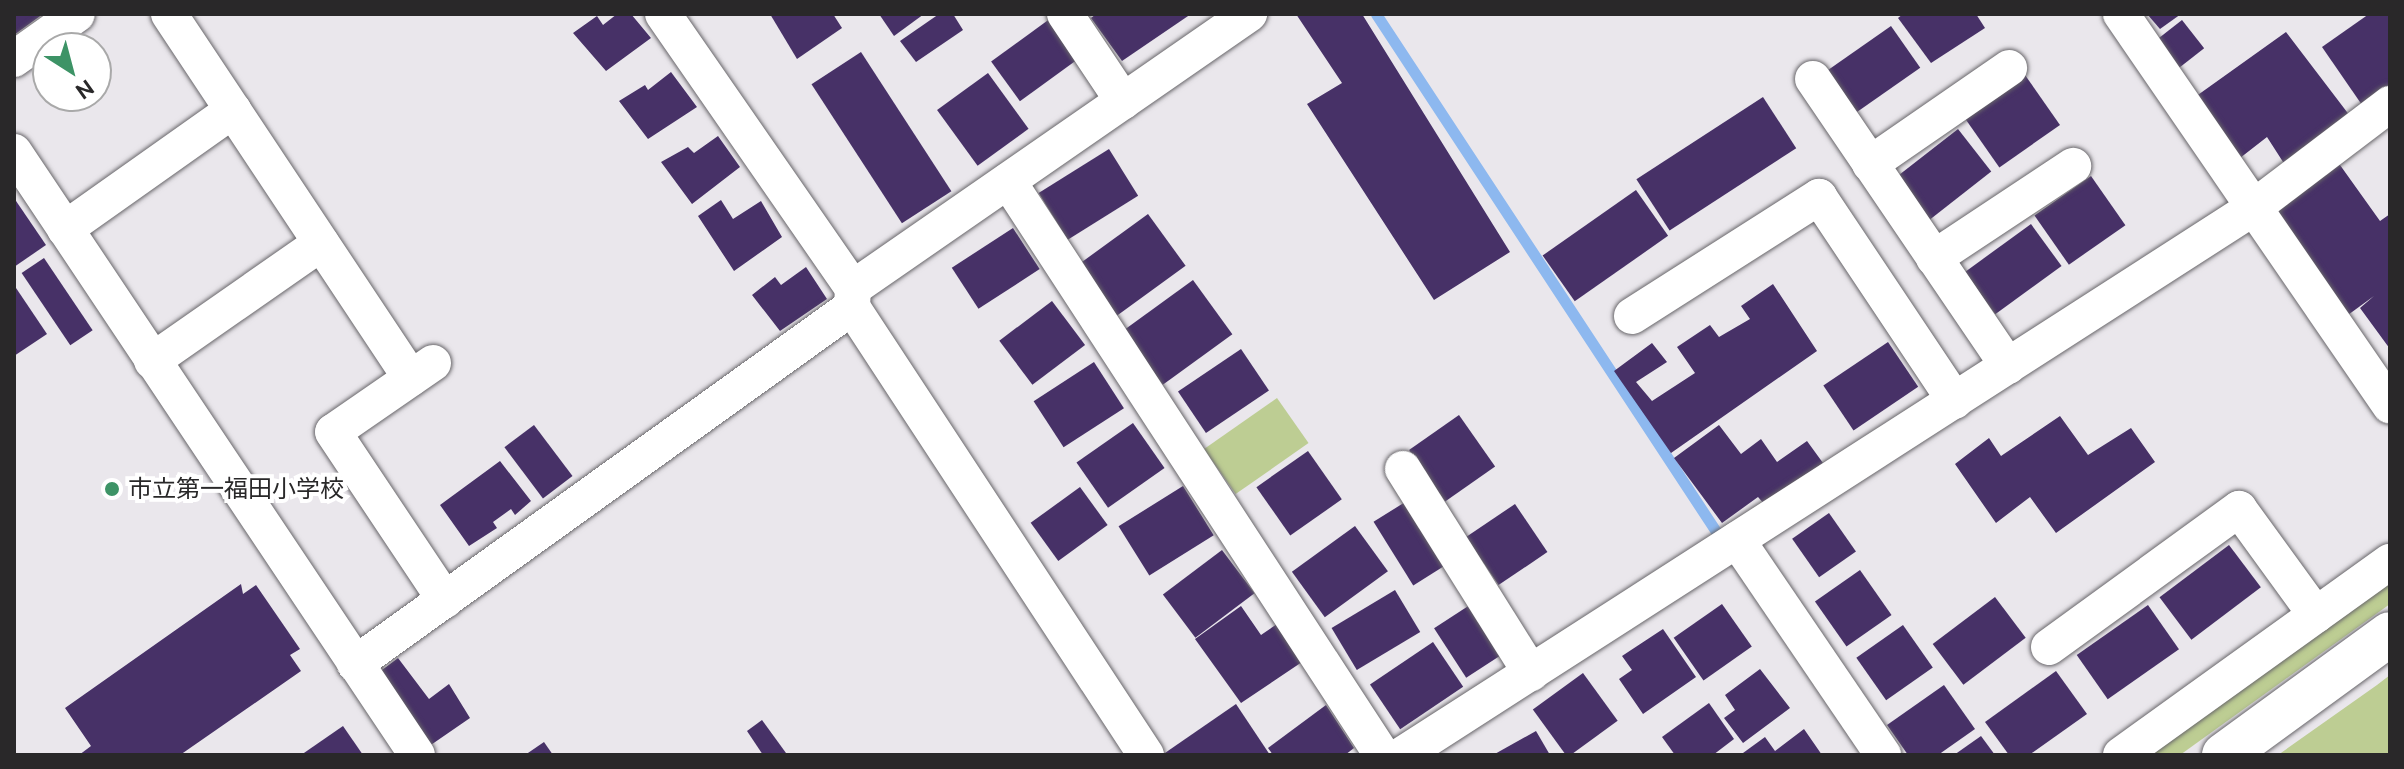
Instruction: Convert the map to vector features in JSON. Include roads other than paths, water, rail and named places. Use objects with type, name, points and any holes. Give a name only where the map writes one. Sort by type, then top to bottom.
[{"type":"main road","points":[[2224,755],[2390,634]]},
{"type":"street","points":[[14,59],[77,14]]},
{"type":"street","points":[[169,14],[321,243],[422,370],[333,432],[445,600]]},
{"type":"street","points":[[663,14],[853,297],[1146,755]]},
{"type":"street","points":[[1065,14],[1123,101]]},
{"type":"street","points":[[2121,14],[2390,405]]},
{"type":"street","points":[[355,664],[1008,181],[1242,16]]},
{"type":"street","points":[[1870,164],[2009,68]]},
{"type":"street","points":[[1813,79],[2008,366]]},
{"type":"street","points":[[1402,755],[2253,208],[2390,104]]},
{"type":"street","points":[[65,229],[233,110]]},
{"type":"street","points":[[14,152],[417,755]]},
{"type":"street","points":[[1934,258],[2073,166]]},
{"type":"street","points":[[1008,181],[1382,755]]},
{"type":"street","points":[[1632,316],[1819,197],[1955,401]]},
{"type":"street","points":[[152,361],[321,243]]},
{"type":"street","points":[[1403,469],[1531,673]]},
{"type":"street","points":[[2049,647],[2239,509],[2316,615]]},
{"type":"street","points":[[1737,540],[1883,755]]},
{"type":"street","points":[[2121,755],[2390,562]]},
{"type":"waterway","points":[[1376,14],[1717,533]]},
{"type":"place","name":"市立第一福田小学校","points":[[112,489]]}]
